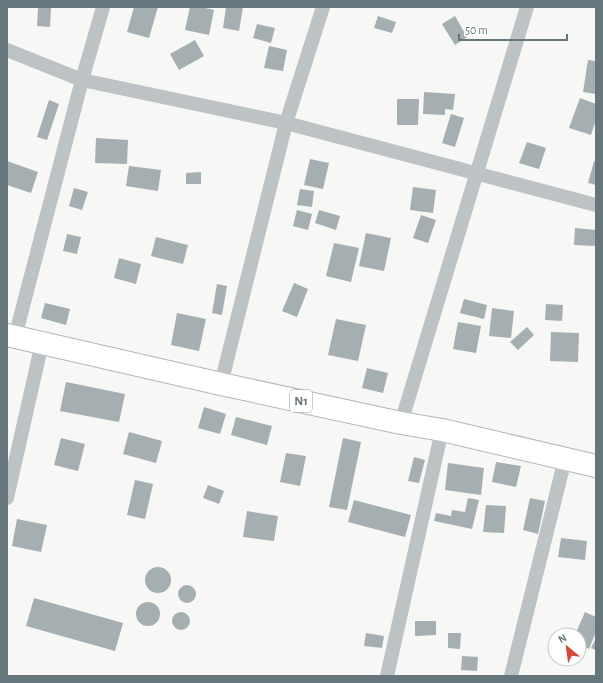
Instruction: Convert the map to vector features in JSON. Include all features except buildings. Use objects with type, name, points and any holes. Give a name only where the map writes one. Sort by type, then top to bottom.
[{"type":"highway","name":"N1","points":[[11,336],[222,384],[401,423],[442,430],[596,466]]},
{"type":"street","points":[[11,336],[103,7]]},
{"type":"street","points":[[222,384],[286,123],[323,7]]},
{"type":"street","points":[[401,423],[527,7]]},
{"type":"street","points":[[7,50],[82,80],[286,123],[596,205]]},
{"type":"street","points":[[7,498],[42,343]]},
{"type":"street","points":[[387,676],[442,430]]},
{"type":"street","points":[[511,676],[565,459]]}]
